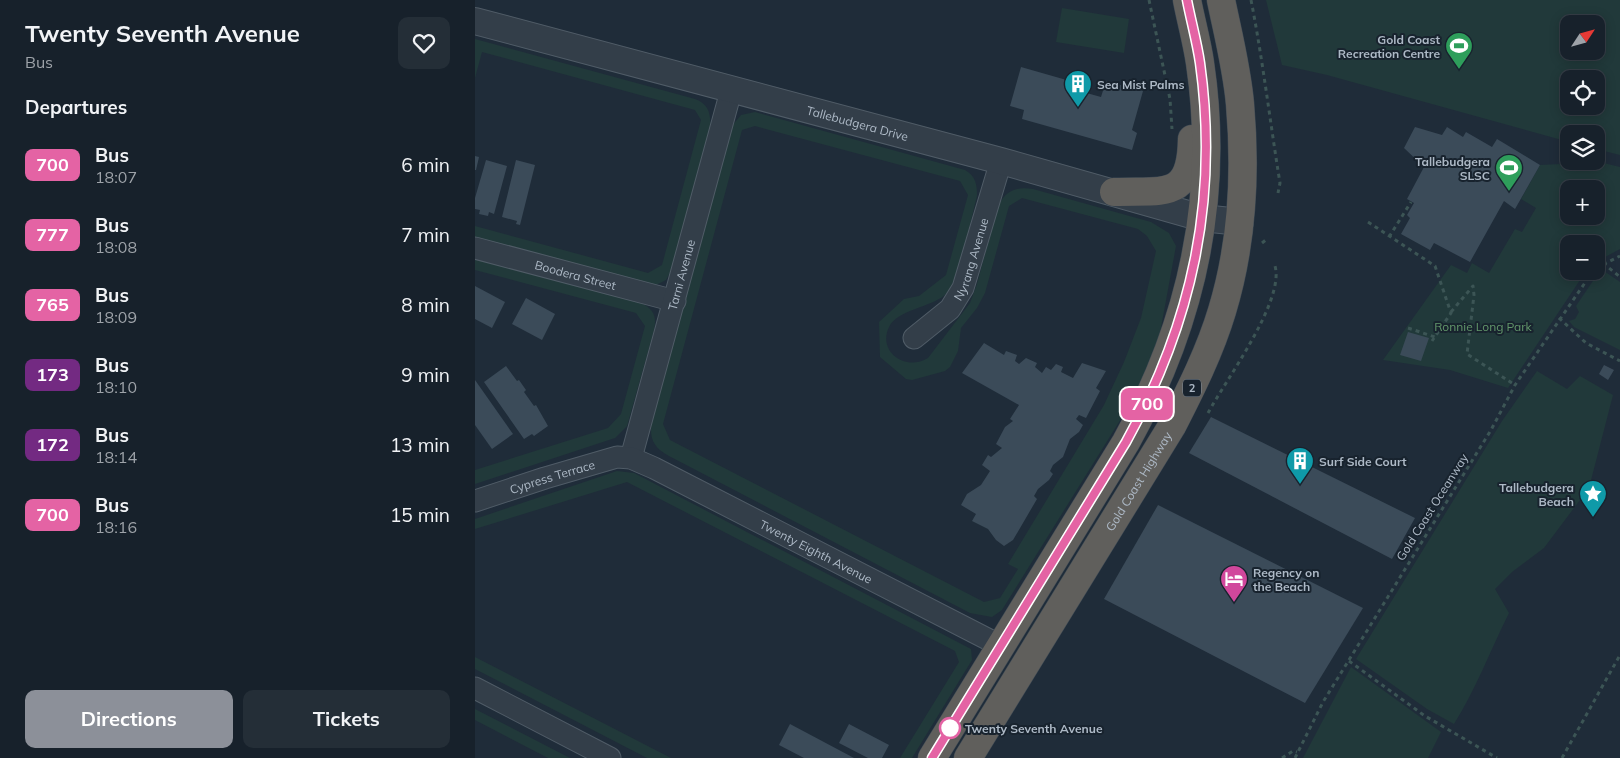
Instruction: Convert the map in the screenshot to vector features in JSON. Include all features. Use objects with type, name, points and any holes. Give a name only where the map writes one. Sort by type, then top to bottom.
[{"type":"highway","points":[[932,758],[1126,442],[1154,389],[1185,305],[1197,256],[1202,218],[1206,142],[1200,61],[1187,0]]},
{"type":"highway","name":"Gold Coast Highway","points":[[968,758],[1154,456],[1193,384],[1222,311],[1240,222],[1243,179],[1240,104],[1221,0]]},
{"type":"highway","points":[[1114,192],[1168,190],[1177,186],[1186,177],[1191,162],[1190,96],[1200,61]]},
{"type":"street","name":"Tallebudgera Drive","points":[[475,21],[1114,192],[1202,218],[1240,222]]},
{"type":"street","name":"Tarni Avenue","points":[[631,458],[731,91]]},
{"type":"street","name":"Nyrang Avenue","points":[[913,338],[950,309],[963,288],[1001,162]]},
{"type":"street","name":"Boodera Street","points":[[475,248],[675,301]]},
{"type":"street","name":"Cypress Terrace","points":[[475,501],[590,464],[617,457],[631,458]]},
{"type":"street","name":"Twenty Eighth Avenue","points":[[631,458],[663,472],[1001,646]]},
{"type":"street","points":[[475,688],[610,758]]},
{"type":"path","points":[[1149,0],[1170,99],[1171,138]]},
{"type":"path","points":[[1251,0],[1280,183],[1278,193]]},
{"type":"path","points":[[1389,236],[1411,202]]},
{"type":"path","points":[[1368,222],[1435,266],[1451,313]]},
{"type":"path","points":[[1262,243],[1267,239]]},
{"type":"path","points":[[1605,262],[1620,256]]},
{"type":"path","points":[[1605,265],[1620,277]]},
{"type":"path","points":[[1208,413],[1261,324],[1277,279],[1275,266]]},
{"type":"path","name":"Gold Coast Oceanway","points":[[1295,758],[1314,717],[1491,430],[1515,385],[1586,280]]},
{"type":"path","points":[[1432,340],[1473,286],[1474,295],[1467,354],[1515,385]]},
{"type":"path","points":[[1559,318],[1586,344],[1620,360]]},
{"type":"path","points":[[1408,328],[1435,337]]},
{"type":"path","points":[[1562,758],[1620,655]]},
{"type":"path","points":[[1349,661],[1425,716],[1497,758]]},
{"type":"path","points":[[1282,758],[1293,751],[1297,752]]},
{"type":"green space","name":"Gold Coast Recreation Centre","points":[[1266,0],[1620,0],[1620,155],[1605,151],[1605,125],[1560,125],[1560,140],[1327,75],[1282,65]]},
{"type":"green space","points":[[1062,8],[1129,19],[1124,53],[1056,42]]},
{"type":"green space","points":[[475,39],[695,99],[706,107],[710,118],[710,128],[672,269],[666,280],[654,286],[475,238],[475,226],[648,273],[662,265],[701,120],[695,110],[482,52],[475,78]]},
{"type":"green space","points":[[755,112],[965,170],[974,178],[977,196],[960,263],[950,288],[939,299],[899,317],[889,327],[886,336],[887,344],[890,351],[903,361],[911,363],[920,362],[928,358],[970,303],[997,209],[1003,198],[1011,191],[1021,188],[1033,189],[1151,222],[1169,233],[1176,246],[1160,333],[1149,365],[1124,414],[1002,610],[992,617],[970,613],[663,453],[653,441],[651,431],[652,419],[731,127],[741,115]],"holes":[[[755,126],[960,181],[968,195],[946,275],[919,296],[904,299],[879,322],[880,357],[906,379],[912,380],[945,371],[950,367],[958,351],[961,328],[977,308],[985,293],[1009,206],[1022,198],[1138,229],[1147,236],[1156,251],[1141,318],[1124,362],[1104,405],[1008,564],[1018,569],[1000,598],[984,602],[670,440],[663,424],[742,130]]]},
{"type":"green space","name":"Ronnie Long Park","points":[[1605,163],[1620,167],[1620,249],[1605,257],[1605,235],[1560,235],[1560,280],[1580,280],[1508,388],[1450,370],[1383,360],[1451,265],[1467,273],[1472,263],[1489,273],[1515,229],[1522,232],[1536,208],[1521,199],[1540,165],[1560,164],[1560,170],[1605,170]]},
{"type":"green space","points":[[475,259],[641,303],[650,309],[655,319],[654,329],[627,426],[615,438],[475,484],[475,470],[608,428],[621,414],[645,326],[636,313],[475,270]]},
{"type":"green space","points":[[1605,272],[1620,282],[1620,350],[1574,327],[1569,321],[1575,319],[1579,312],[1576,306],[1594,280],[1605,280]]},
{"type":"green space","points":[[1537,371],[1567,389],[1580,376],[1613,395],[1589,488],[1544,548],[1512,572],[1495,589],[1509,613],[1476,684],[1454,724],[1427,709],[1356,659],[1502,421]]},
{"type":"green space","points":[[617,471],[634,473],[971,649],[972,660],[912,758],[900,758],[959,662],[955,651],[627,482],[475,529],[475,519]]},
{"type":"green space","points":[[475,657],[671,758],[647,758],[475,669]]},
{"type":"green space","points":[[1351,667],[1441,732],[1428,758],[1303,758]]},
{"type":"green space","points":[[475,709],[570,758],[548,758],[475,720]]},
{"type":"building","name":"Sea Mist Palms","points":[[1021,67],[1084,85],[1083,92],[1101,97],[1106,81],[1143,91],[1132,130],[1137,133],[1132,150],[1022,119],[1024,110],[1010,106]]},
{"type":"building","points":[[1415,127],[1442,135],[1447,127],[1463,137],[1466,132],[1492,147],[1497,139],[1540,165],[1515,209],[1504,201],[1470,262],[1434,243],[1430,250],[1401,234],[1410,218],[1407,215],[1414,203],[1407,199],[1424,167],[1404,148]]},
{"type":"building","points":[[475,156],[479,157],[476,170],[475,170]]},
{"type":"building","points":[[486,160],[507,166],[494,214],[489,212],[488,216],[479,214],[480,210],[475,209],[475,198]]},
{"type":"building","points":[[516,160],[535,165],[520,225],[516,224],[517,221],[502,217]]},
{"type":"building","points":[[475,286],[505,302],[492,328],[475,319]]},
{"type":"building","points":[[526,298],[555,314],[542,340],[512,324]]},
{"type":"building","points":[[1408,332],[1429,338],[1421,361],[1400,355]]},
{"type":"building","points":[[984,343],[1004,355],[1006,351],[1017,355],[1015,361],[1019,364],[1026,358],[1037,363],[1035,367],[1042,373],[1046,367],[1051,370],[1056,364],[1063,367],[1061,372],[1073,378],[1082,363],[1106,371],[1096,388],[1100,391],[1086,418],[1079,415],[1076,419],[1083,425],[1079,432],[1070,439],[1063,457],[1053,465],[1050,471],[1053,474],[1049,480],[1038,489],[1034,496],[1037,499],[1013,540],[1004,546],[996,540],[988,529],[972,521],[976,514],[961,505],[967,494],[981,485],[990,471],[982,465],[988,455],[991,457],[1002,448],[996,444],[1005,427],[1013,421],[1010,419],[1019,405],[962,373]]},
{"type":"building","points":[[1604,365],[1614,370],[1608,380],[1599,374]]},
{"type":"building","points":[[506,366],[526,390],[524,392],[534,406],[536,405],[548,426],[534,436],[532,434],[524,439],[484,382]]},
{"type":"building","points":[[475,380],[513,434],[492,449],[475,425]]},
{"type":"building","name":"Surf Side Court","points":[[1211,417],[1415,518],[1392,559],[1189,453]]},
{"type":"building","name":"Regency on the Beach","points":[[1158,505],[1363,608],[1305,703],[1104,599]]},
{"type":"building","points":[[790,724],[854,758],[804,758],[779,745]]},
{"type":"building","points":[[849,724],[889,745],[882,758],[868,758],[839,743]]},
{"type":"bus line","name":"700","points":[[932,758],[1142,414],[1167,359],[1181,319],[1197,256],[1205,193],[1206,159],[1205,116],[1200,61],[1187,0]]},
{"type":"place","name":"Gold Coast Recreation Centre","points":[[1459,70]]},
{"type":"place","name":"Sea Mist Palms","points":[[1078,108]]},
{"type":"place","name":"Tallebudgera SLSC","points":[[1509,192]]},
{"type":"place","name":"Surf Side Court","points":[[1300,485]]},
{"type":"place","name":"Tallebudgera Beach","points":[[1593,518]]},
{"type":"place","name":"Regency on the Beach","points":[[1234,603]]},
{"type":"place","name":"Twenty Seventh Avenue","points":[[950,728]]}]
